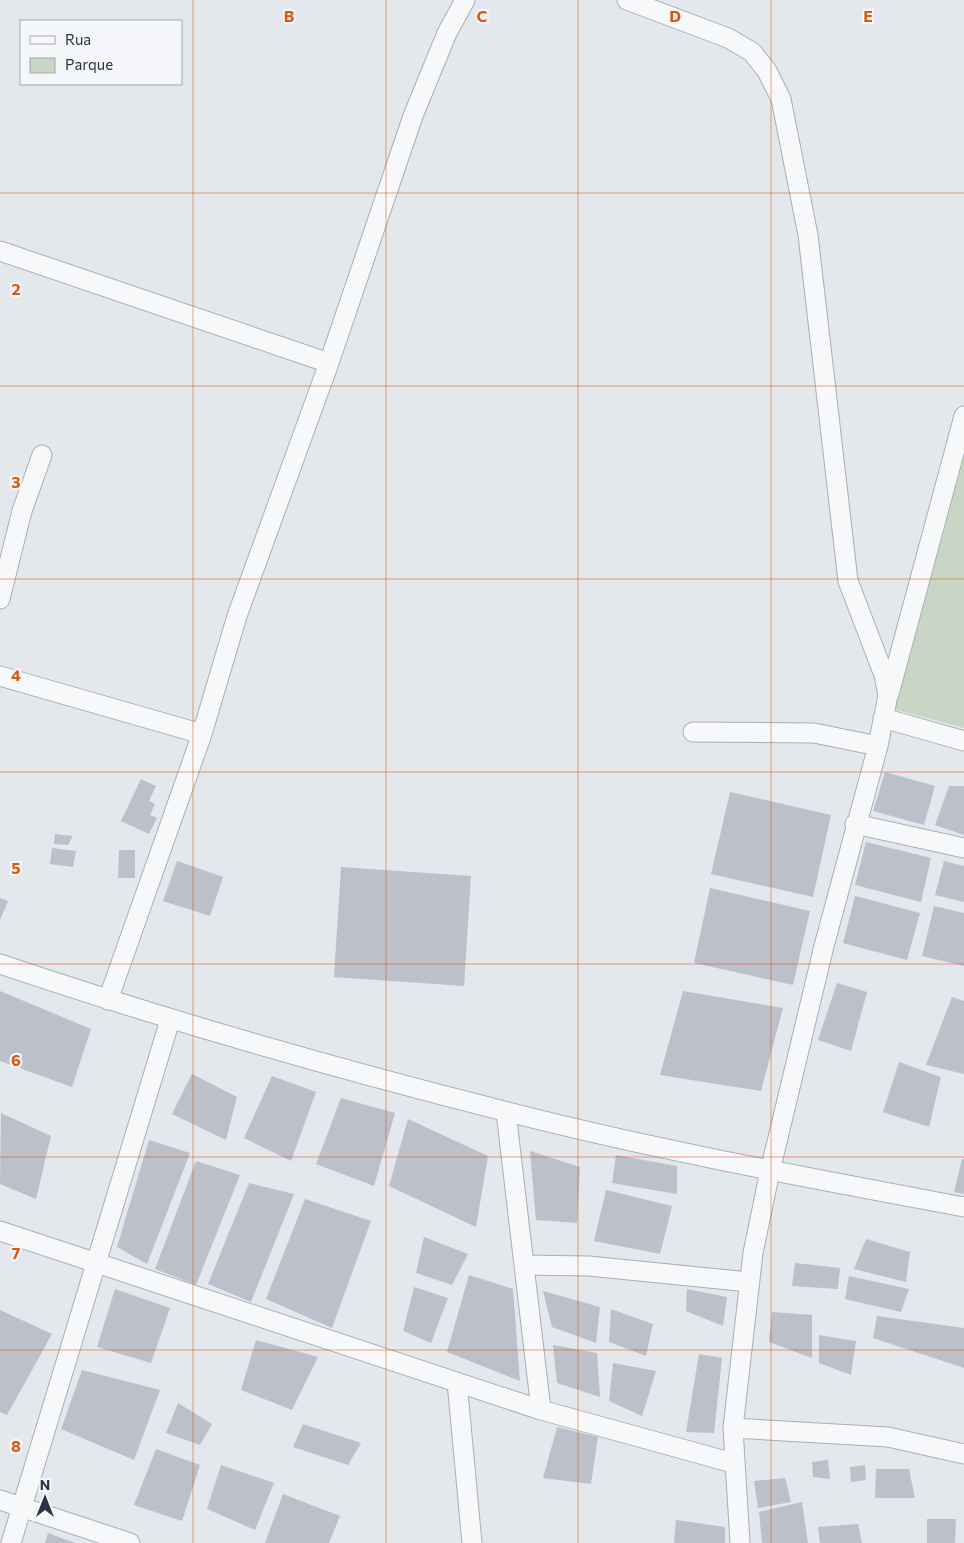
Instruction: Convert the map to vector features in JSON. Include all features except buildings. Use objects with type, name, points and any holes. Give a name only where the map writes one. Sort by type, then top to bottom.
[{"type":"street","points":[[108,1000],[202,734],[237,616],[329,363],[413,116],[447,33],[465,0]]},
{"type":"street","points":[[627,0],[728,38],[752,52],[767,71],[781,99],[808,235],[848,581],[884,675],[888,695]]},
{"type":"street","points":[[0,251],[329,363]]},
{"type":"street","points":[[740,1543],[733,1463],[733,1428],[749,1282],[770,1171],[856,824],[878,746],[888,695],[964,416]]},
{"type":"street","points":[[0,599],[22,511],[42,455]]},
{"type":"street","points":[[0,676],[202,734]]},
{"type":"street","points":[[883,718],[964,741]]},
{"type":"street","points":[[693,732],[814,733],[878,746]]},
{"type":"street","points":[[856,824],[964,848]]},
{"type":"street","points":[[0,964],[170,1020],[506,1112],[770,1171],[964,1207]]},
{"type":"street","points":[[11,1543],[170,1020]]},
{"type":"street","points":[[506,1112],[541,1410]]},
{"type":"street","points":[[0,1231],[541,1410],[733,1463]]},
{"type":"street","points":[[524,1265],[589,1266],[749,1282]]},
{"type":"street","points":[[458,1382],[472,1543]]},
{"type":"street","points":[[733,1428],[888,1437],[964,1454]]},
{"type":"street","points":[[0,1500],[130,1543]]},
{"type":"green space","points":[[964,434],[964,728],[893,709]]}]
